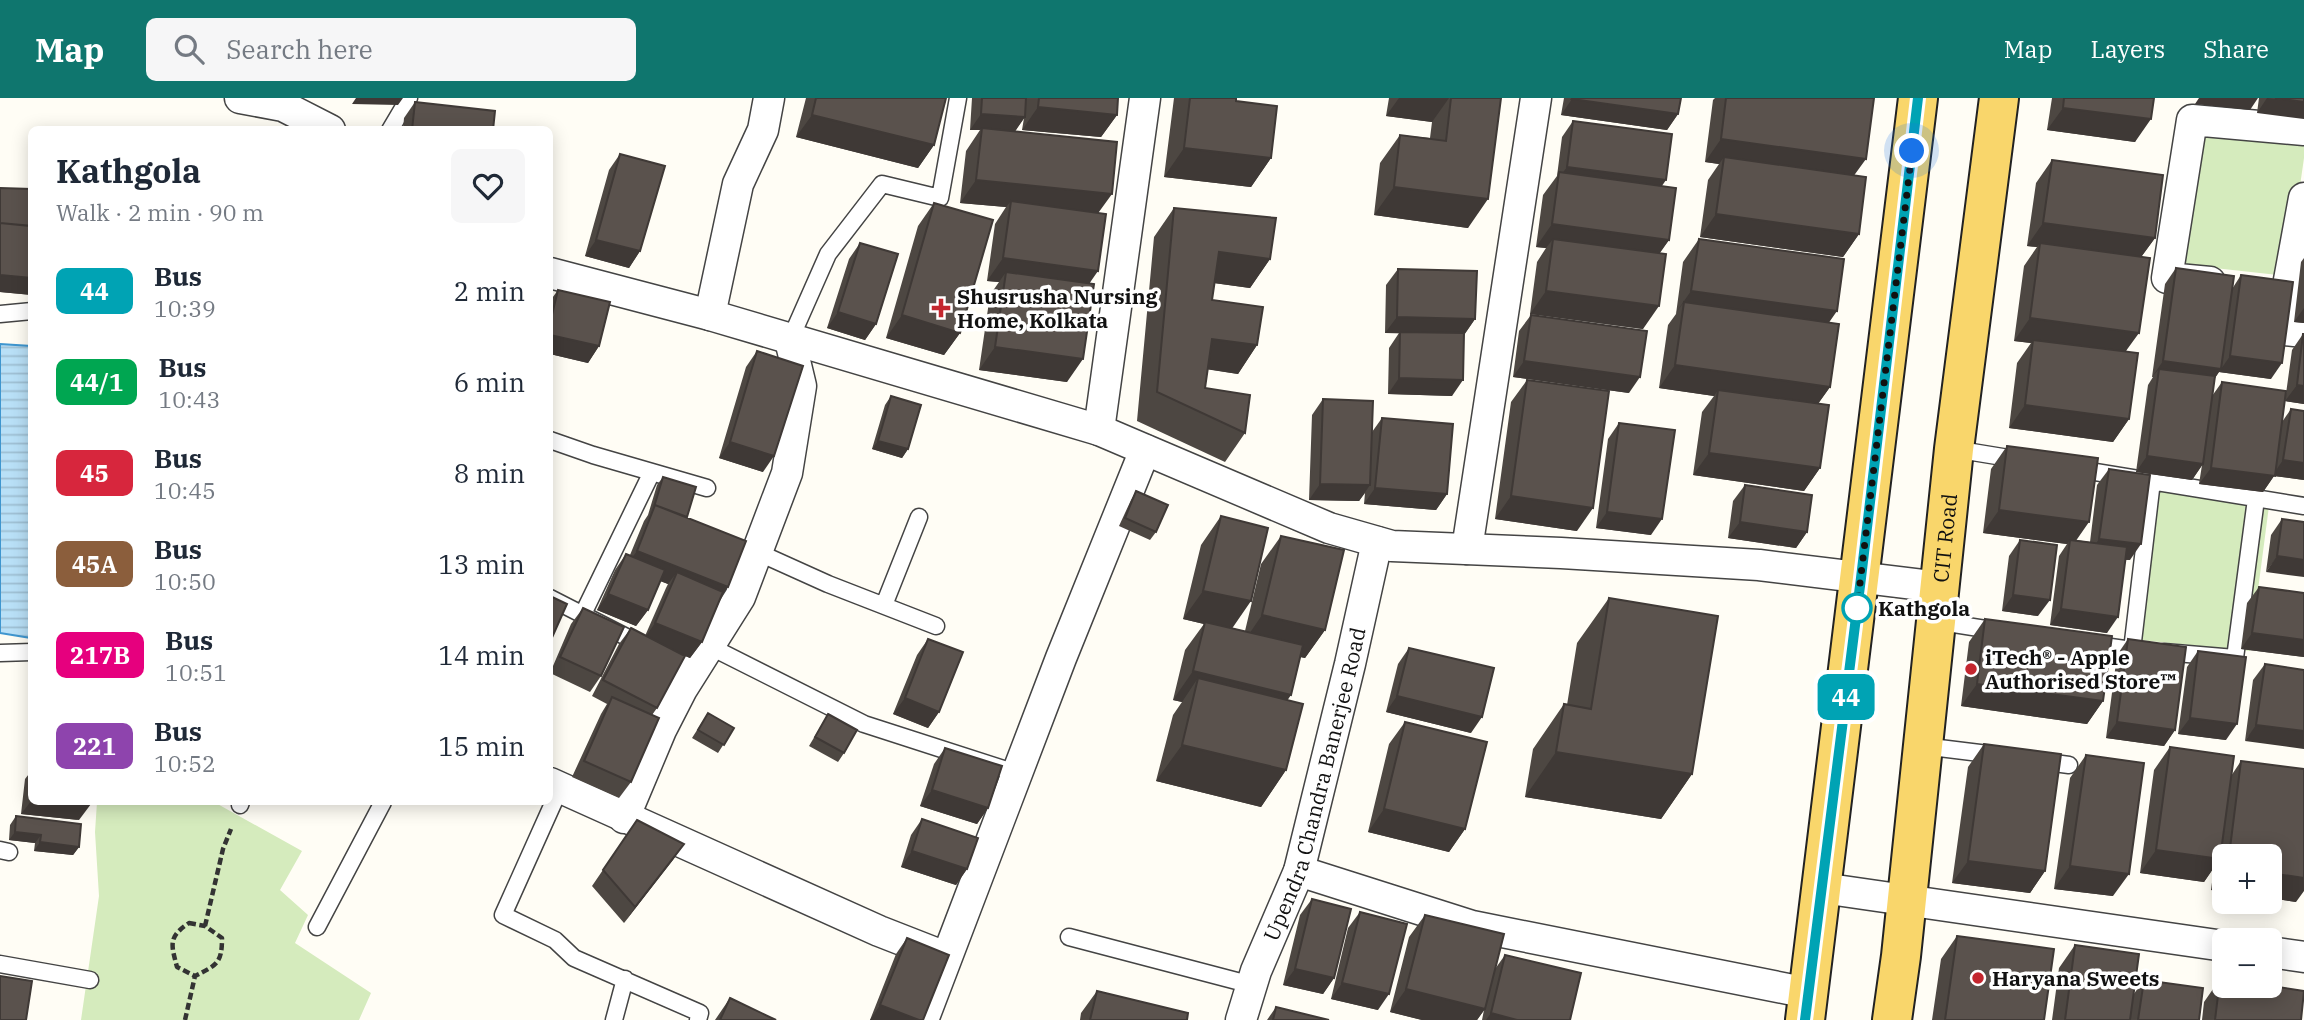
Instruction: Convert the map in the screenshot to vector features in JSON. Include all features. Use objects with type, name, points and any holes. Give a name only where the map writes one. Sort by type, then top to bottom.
[{"type":"main road","points":[[1807,1006],[1918,98]]},
{"type":"main road","name":"CIT Road","points":[[1892,1020],[1954,449],[1999,98]]},
{"type":"street","points":[[240,98],[283,106],[322,126]]},
{"type":"street","points":[[710,315],[738,184],[763,130],[769,98]]},
{"type":"street","points":[[1099,430],[1145,98]]},
{"type":"street","points":[[1467,549],[1536,98]]},
{"type":"street","points":[[2260,288],[2167,278],[2192,120],[2304,130]]},
{"type":"street","points":[[2260,288],[2304,198]]},
{"type":"street","points":[[553,275],[710,315],[1099,430],[1329,528],[1392,546],[1759,565],[1861,578],[1937,604]]},
{"type":"street","points":[[2260,288],[2286,330],[2304,332]]},
{"type":"street","points":[[624,818],[661,730],[695,660],[740,597],[787,473],[801,386],[790,340]]},
{"type":"street","points":[[923,1020],[1016,774],[1145,450]]},
{"type":"street","name":"Upendra Chandra Banerjee Road","points":[[1241,1020],[1256,971],[1299,871],[1377,542]]},
{"type":"street","points":[[555,785],[878,932],[947,958]]},
{"type":"street","points":[[1299,871],[1472,926],[1807,1006]]},
{"type":"street","points":[[1822,887],[2212,944]]},
{"type":"street","points":[[2282,954],[2304,957]]},
{"type":"lane","points":[[392,126],[409,98]]},
{"type":"lane","points":[[790,340],[828,254],[882,184],[940,198],[958,98]]},
{"type":"lane","points":[[0,314],[28,311]]},
{"type":"lane","points":[[553,441],[707,488]]},
{"type":"lane","points":[[1954,449],[2033,462]]},
{"type":"lane","points":[[2060,466],[2304,506]]},
{"type":"lane","points":[[582,616],[652,472]]},
{"type":"lane","points":[[2132,650],[2152,481]]},
{"type":"lane","points":[[2080,642],[2132,650],[2235,658],[2256,499]]},
{"type":"lane","points":[[884,605],[919,517]]},
{"type":"lane","points":[[757,552],[828,584],[936,626]]},
{"type":"lane","points":[[553,600],[657,653]]},
{"type":"lane","points":[[1937,604],[2014,633]]},
{"type":"lane","points":[[0,653],[28,652]]},
{"type":"lane","points":[[695,660],[864,724],[1016,774]]},
{"type":"lane","points":[[1923,746],[2069,765]]},
{"type":"lane","points":[[317,927],[381,805]]},
{"type":"lane","points":[[547,805],[503,915],[555,940],[574,958],[700,1013],[698,1020]]},
{"type":"lane","points":[[1069,937],[1252,985]]},
{"type":"lane","points":[[0,964],[90,980]]},
{"type":"lane","points":[[614,1020],[625,979]]},
{"type":"path","points":[[205,926],[223,849],[239,805]]},
{"type":"path","points":[[189,923],[205,926],[222,938],[222,956],[213,967],[195,976],[177,967],[172,945],[176,932],[189,923]]},
{"type":"path","points":[[185,1020],[195,976]]},
{"type":"green space","points":[[2198,124],[2304,134],[2304,158],[2287,276],[2178,264]]},
{"type":"green space","points":[[2155,488],[2269,506],[2250,651],[2140,640]]},
{"type":"green space","points":[[97,805],[219,805],[302,851],[280,890],[308,915],[295,943],[371,993],[359,1020],[81,1020],[99,896],[95,832]]},
{"type":"water","points":[[0,344],[28,346],[28,638],[0,633]]},
{"type":"building","points":[[816,98],[946,98],[934,145],[812,115]]},
{"type":"building","points":[[982,98],[1026,98],[1025,117],[981,114]]},
{"type":"building","points":[[1039,98],[1118,98],[1117,115],[1038,107]]},
{"type":"building","points":[[1190,98],[1236,98],[1236,101],[1277,106],[1271,158],[1184,148]]},
{"type":"building","points":[[1451,98],[1501,98],[1488,199],[1394,187],[1400,135],[1446,141]]},
{"type":"building","points":[[1573,98],[1681,98],[1678,114]]},
{"type":"building","points":[[1726,98],[1874,98],[1866,159],[1721,139]]},
{"type":"building","points":[[2064,98],[2154,98],[2151,119],[2063,108]]},
{"type":"building","points":[[2275,98],[2304,98],[2304,102]]},
{"type":"building","points":[[415,102],[495,111],[493,126],[412,126]]},
{"type":"building","points":[[1573,121],[1672,134],[1666,180],[1567,167]]},
{"type":"building","points":[[982,128],[1117,142],[1112,194],[976,180]]},
{"type":"building","points":[[620,154],[665,166],[640,251],[596,240]]},
{"type":"building","points":[[1724,157],[1866,177],[1859,234],[1716,214]]},
{"type":"building","points":[[2052,160],[2163,175],[2155,238],[2043,223]]},
{"type":"building","points":[[1559,172],[1676,188],[1669,240],[1552,224]]},
{"type":"building","points":[[0,188],[28,189],[28,226],[0,223]]},
{"type":"building","points":[[1011,201],[1106,214],[1098,271],[1003,258]]},
{"type":"building","points":[[934,203],[993,220],[960,333],[902,315]]},
{"type":"building","points":[[1174,208],[1276,218],[1270,259],[1219,252],[1212,300],[1263,307],[1257,345],[1212,339],[1205,388],[1250,395],[1245,433],[1157,392]]},
{"type":"building","points":[[0,223],[28,226],[28,278],[0,275]]},
{"type":"building","points":[[1553,239],[1666,254],[1659,306],[1546,291]]},
{"type":"building","points":[[1699,239],[1844,259],[1837,311],[1691,291]]},
{"type":"building","points":[[860,243],[898,254],[876,324],[838,312]]},
{"type":"building","points":[[2040,243],[2150,258],[2139,333],[2030,318]]},
{"type":"building","points":[[2176,268],[2234,276],[2221,369],[2163,361]]},
{"type":"building","points":[[1398,269],[1477,271],[1475,319],[1397,317]]},
{"type":"building","points":[[1006,272],[1094,284],[1083,359],[995,347]]},
{"type":"building","points":[[2241,275],[2293,282],[2282,363],[2230,356]]},
{"type":"building","points":[[558,290],[610,302],[599,346],[553,336],[553,311]]},
{"type":"building","points":[[1684,302],[1839,324],[1830,387],[1675,365]]},
{"type":"building","points":[[1531,315],[1647,331],[1640,377],[1524,361]]},
{"type":"building","points":[[1400,332],[1464,333],[1463,380],[1399,378]]},
{"type":"building","points":[[2304,334],[2304,386],[2297,385]]},
{"type":"building","points":[[2033,340],[2138,353],[2129,419],[2025,405]]},
{"type":"building","points":[[757,351],[803,366],[774,456],[730,442]]},
{"type":"building","points":[[2159,369],[2215,376],[2203,464],[2147,456]]},
{"type":"building","points":[[1527,380],[1609,391],[1593,508],[1511,496]]},
{"type":"building","points":[[2222,382],[2286,391],[2275,476],[2211,468]]},
{"type":"building","points":[[1718,390],[1829,405],[1820,468],[1709,453]]},
{"type":"building","points":[[891,396],[921,405],[908,449],[878,441]]},
{"type":"building","points":[[1323,399],[1373,401],[1370,485],[1320,484]]},
{"type":"building","points":[[2291,409],[2304,411],[2304,463],[2283,460]]},
{"type":"building","points":[[1382,418],[1453,424],[1447,494],[1375,488]]},
{"type":"building","points":[[1619,423],[1675,430],[1662,519],[1607,512]]},
{"type":"building","points":[[2007,446],[2098,458],[2089,522],[1999,510]]},
{"type":"building","points":[[2109,469],[2150,475],[2141,544],[2099,539]]},
{"type":"building","points":[[663,477],[696,487],[687,517],[655,505],[654,507]]},
{"type":"building","points":[[1745,485],[1812,495],[1807,532],[1740,522]]},
{"type":"building","points":[[1136,491],[1168,505],[1156,532],[1125,518]]},
{"type":"building","points":[[655,505],[746,541],[728,587],[637,551]]},
{"type":"building","points":[[1221,516],[1268,528],[1251,601],[1203,591]]},
{"type":"building","points":[[2282,519],[2304,522],[2304,560],[2277,556]]},
{"type":"building","points":[[1281,536],[1344,550],[1325,630],[1262,615]]},
{"type":"building","points":[[2020,540],[2057,545],[2050,600],[2013,595]]},
{"type":"building","points":[[2070,540],[2127,547],[2118,617],[2061,609]]},
{"type":"building","points":[[626,554],[665,570],[648,610],[608,594]]},
{"type":"building","points":[[677,572],[723,592],[702,642],[655,623]]},
{"type":"building","points":[[2259,587],[2304,593],[2304,640],[2252,633]]},
{"type":"building","points":[[553,597],[567,604],[553,635]]},
{"type":"building","points":[[1609,598],[1718,616],[1692,774],[1556,752],[1564,704],[1591,709]]},
{"type":"building","points":[[583,608],[624,627],[601,676],[560,657]]},
{"type":"building","points":[[1985,619],[2112,636],[2103,701],[1977,684]]},
{"type":"building","points":[[1205,622],[1303,645],[1291,695],[1193,671]]},
{"type":"building","points":[[631,628],[685,656],[657,708],[603,680]]},
{"type":"building","points":[[928,639],[963,652],[939,712],[905,698]]},
{"type":"building","points":[[2128,639],[2186,647],[2175,730],[2117,722]]},
{"type":"building","points":[[1409,648],[1494,668],[1482,717],[1397,696]]},
{"type":"building","points":[[2198,651],[2246,657],[2237,724],[2190,718]]},
{"type":"building","points":[[2265,664],[2304,670],[2304,731],[2256,725]]},
{"type":"building","points":[[1198,678],[1303,704],[1286,770],[1182,745]]},
{"type":"building","points":[[612,697],[659,718],[631,782],[584,761]]},
{"type":"building","points":[[708,713],[734,728],[724,745],[698,730]]},
{"type":"building","points":[[828,714],[857,730],[844,753],[815,737]]},
{"type":"building","points":[[1405,722],[1487,742],[1465,829],[1384,809]]},
{"type":"building","points":[[1984,744],[2061,754],[2045,871],[1968,861]]},
{"type":"building","points":[[2170,747],[2234,756],[2222,844],[2212,844],[2212,858],[2156,850]]},
{"type":"building","points":[[945,748],[1002,766],[988,808],[932,790]]},
{"type":"building","points":[[2086,755],[2144,763],[2129,874],[2070,866]]},
{"type":"building","points":[[2241,761],[2304,769],[2304,878],[2282,875],[2282,844],[2231,844]]},
{"type":"building","points":[[16,816],[81,824],[79,847],[40,842],[41,835],[15,832]]},
{"type":"building","points":[[922,819],[978,838],[967,869],[912,851]]},
{"type":"building","points":[[637,820],[684,844],[635,907],[603,870]]},
{"type":"building","points":[[1312,899],[1351,909],[1334,978],[1295,969]]},
{"type":"building","points":[[1360,912],[1407,924],[1389,994],[1342,983]]},
{"type":"building","points":[[1425,915],[1504,934],[1485,1009],[1406,989]]},
{"type":"building","points":[[1957,936],[2054,949],[2044,1020],[1945,1020]]},
{"type":"building","points":[[907,938],[949,955],[923,1020],[880,1005]]},
{"type":"building","points":[[2075,945],[2139,954],[2130,1020],[2065,1020]]},
{"type":"building","points":[[1505,955],[1581,973],[1570,1020],[1517,1020],[1491,1013]]},
{"type":"building","points":[[0,976],[32,981],[26,1020],[0,1020]]},
{"type":"building","points":[[2144,980],[2203,988],[2199,1020],[2138,1020]]},
{"type":"building","points":[[2282,988],[2304,991],[2301,1020],[2215,1020],[2218,998],[2282,998]]},
{"type":"building","points":[[1097,991],[1188,1013],[1187,1020],[1090,1020]]},
{"type":"building","points":[[730,998],[776,1020],[720,1020]]},
{"type":"building","points":[[1276,1007],[1329,1020],[1273,1020]]},
{"type":"bus line","name":"44","points":[[1805,1020],[1918,98]]},
{"type":"place","name":"Shusrusha Nursing Home, Kolkata","points":[[941,308]]},
{"type":"place","name":"Kathgola","points":[[1857,608]]},
{"type":"place","name":"iTech® - Apple Authorised Store™","points":[[1971,669]]},
{"type":"place","name":"Haryana Sweets","points":[[1978,978]]},
{"type":"route","points":[[1857,608],[1912,151]]}]
